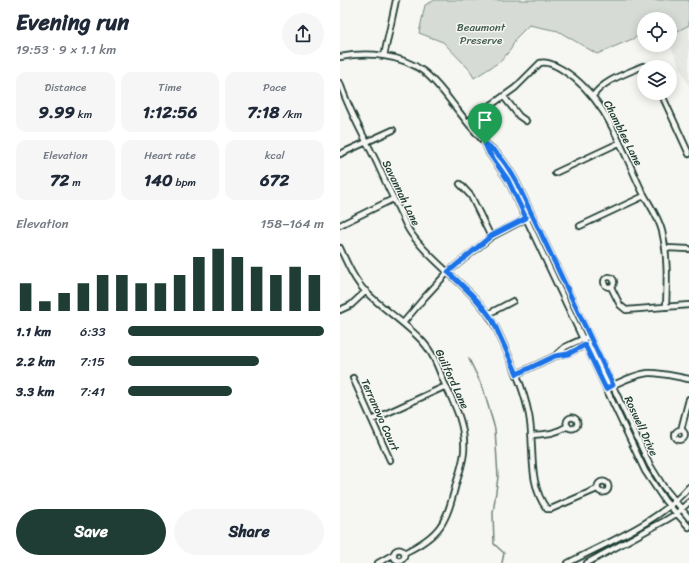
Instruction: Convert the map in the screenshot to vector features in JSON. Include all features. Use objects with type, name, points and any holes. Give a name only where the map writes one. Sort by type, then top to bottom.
[{"type":"street","points":[[384,56],[394,0]]},
{"type":"street","name":"Roswell Drive","points":[[340,57],[364,54],[384,56],[406,63],[422,71],[436,83],[485,144],[489,153],[508,180],[645,471],[659,494],[689,527]]},
{"type":"street","name":"Chamblee Lane","points":[[467,122],[504,97],[528,76],[538,64],[544,62],[550,64],[567,72],[580,82],[593,96],[608,119],[644,196],[659,222],[666,248],[666,306]]},
{"type":"street","points":[[593,96],[599,88],[611,80],[637,69]]},
{"type":"street","name":"Savannah Lane","points":[[340,83],[393,199],[412,236],[481,304],[493,321],[524,393],[532,435],[535,482],[541,499],[547,509],[551,510],[598,489]]},
{"type":"street","points":[[504,97],[519,116],[526,121]]},
{"type":"street","points":[[664,100],[689,154]]},
{"type":"street","points":[[340,154],[393,130]]},
{"type":"street","points":[[555,173],[619,143]]},
{"type":"street","name":"Roswell Drive","points":[[485,144],[494,149],[509,168],[650,465],[675,502],[689,518]]},
{"type":"street","points":[[460,184],[471,196],[491,236]]},
{"type":"street","points":[[580,226],[644,196]]},
{"type":"street","points":[[340,225],[393,199]]},
{"type":"street","points":[[403,323],[448,272],[491,236],[532,216]]},
{"type":"street","name":"Guilford Lane","points":[[340,248],[350,268],[366,291],[424,343],[435,360],[456,406],[461,422],[464,442],[462,460],[453,497],[445,519],[439,529],[422,544],[404,553]]},
{"type":"street","points":[[666,248],[689,249]]},
{"type":"street","points":[[611,287],[622,308],[626,310],[689,305]]},
{"type":"street","points":[[340,310],[351,305],[366,291]]},
{"type":"street","points":[[488,314],[513,300]]},
{"type":"street","points":[[555,356],[564,347],[589,336]]},
{"type":"street","points":[[517,374],[555,356],[568,354],[592,342]]},
{"type":"street","points":[[606,389],[630,378],[649,373],[666,374],[689,379]]},
{"type":"street","name":"Terranova Court","points":[[353,378],[390,460]]},
{"type":"street","points":[[372,420],[446,386]]},
{"type":"street","points":[[681,430],[689,399]]},
{"type":"street","points":[[532,435],[552,434],[559,432],[568,426]]},
{"type":"street","points":[[568,563],[651,519],[675,502],[689,487]]},
{"type":"street","points":[[587,563],[676,514],[689,502]]},
{"type":"street","name":"Guilford Lane","points":[[378,563],[398,550],[404,553]]},
{"type":"street","name":"Guilford Lane","points":[[391,563],[403,559],[404,553]]},
{"type":"street","points":[[394,554],[394,557],[397,560]]},
{"type":"shaded area","points":[[689,25],[689,87],[673,52],[677,52],[677,31]]},
{"type":"green space","name":"Beaumont Preserve","points":[[435,0],[689,0],[689,25],[677,31],[677,12],[637,12],[637,37],[597,54],[558,31],[529,25],[516,38],[511,49],[501,61],[474,78],[469,69],[443,42],[419,33],[425,5]]},
{"type":"waterway","points":[[469,359],[483,388],[495,429],[498,477],[493,513],[494,544],[504,553],[502,563]]},
{"type":"route","points":[[485,144],[494,149],[509,168],[516,181],[613,385],[606,389],[585,345],[568,354],[555,356],[517,374],[493,321],[481,304],[448,272],[491,236],[526,218],[508,180],[489,153],[485,144]]}]
